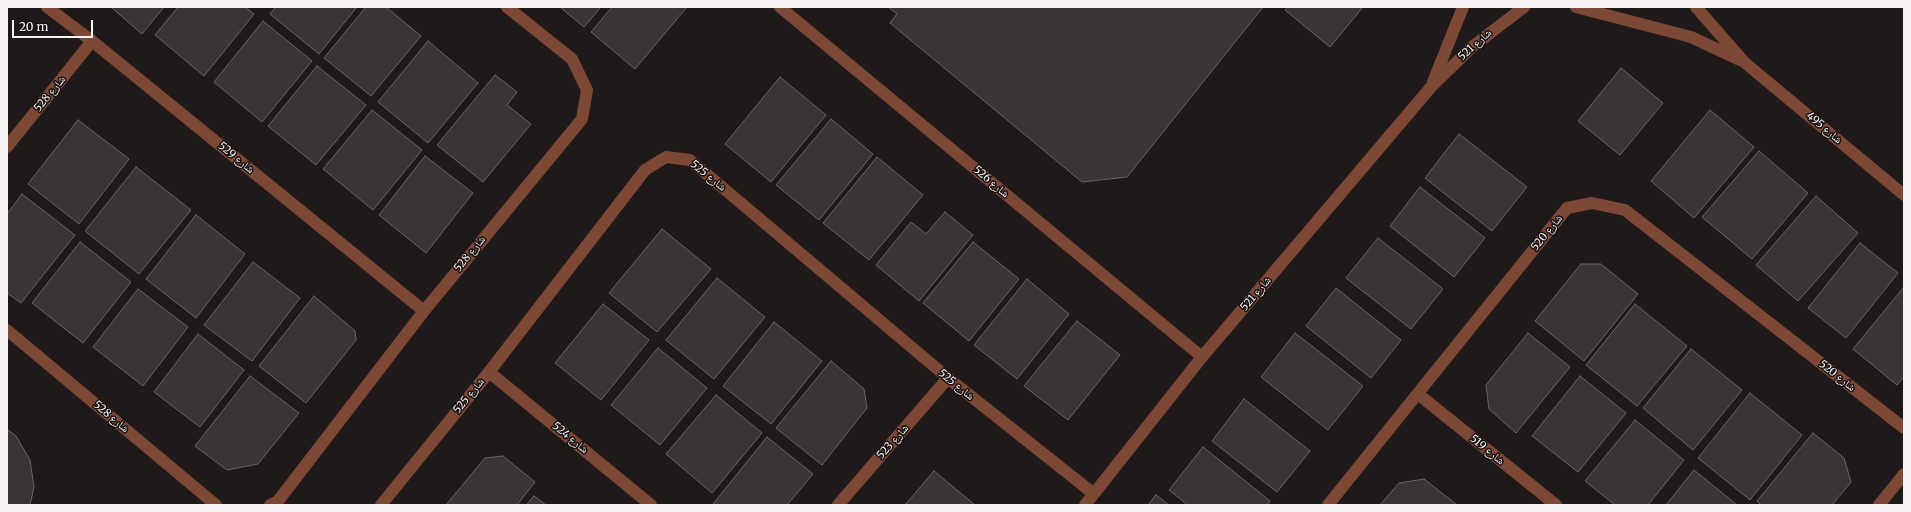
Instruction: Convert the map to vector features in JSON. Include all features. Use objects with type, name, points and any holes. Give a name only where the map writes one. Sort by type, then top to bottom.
[{"type":"street","name":"شارع 529","points":[[47,7],[92,41],[424,311]]},
{"type":"street","name":"شارع 528","points":[[270,505],[278,500],[424,311],[582,119],[587,90],[572,59],[507,7]]},
{"type":"street","name":"شارع 526","points":[[780,7],[1202,357]]},
{"type":"street","name":"شارع 521","points":[[1431,87],[1463,7]]},
{"type":"street","name":"شارع 521","points":[[1085,505],[1202,357],[1431,87],[1472,46],[1524,7]]},
{"type":"street","name":"شارع 495","points":[[1576,7],[1691,37],[1744,62]]},
{"type":"street","name":"شارع 495","points":[[1696,7],[1744,62],[1904,195]]},
{"type":"street","name":"شارع 528","points":[[7,147],[92,41]]},
{"type":"street","name":"شارع 525","points":[[380,505],[489,372],[645,170],[666,157],[690,160],[948,378],[1094,494]]},
{"type":"street","name":"شارع 520","points":[[1328,505],[1567,208],[1592,203],[1625,210],[1904,428]]},
{"type":"street","name":"شارع 528","points":[[7,330],[216,505]]},
{"type":"street","name":"شارع 524","points":[[489,372],[651,505]]},
{"type":"street","name":"شارع 523","points":[[838,505],[948,378]]},
{"type":"street","name":"شارع 519","points":[[1418,394],[1556,505]]},
{"type":"street","points":[[1879,505],[1904,474]]},
{"type":"building","points":[[111,7],[164,7],[142,34]]},
{"type":"building","points":[[178,7],[245,7],[254,14],[204,76],[155,35]]},
{"type":"building","points":[[276,7],[357,7],[319,54],[270,14]]},
{"type":"building","points":[[366,7],[386,7],[421,36],[371,96],[324,58]]},
{"type":"building","points":[[560,7],[601,7],[584,27]]},
{"type":"building","points":[[612,7],[687,7],[635,69],[591,32]]},
{"type":"building","points":[[888,7],[1263,7],[1127,177],[1082,182],[890,23],[897,14]]},
{"type":"building","points":[[1288,7],[1363,7],[1330,47],[1285,10]]},
{"type":"building","points":[[263,21],[312,61],[262,122],[214,82]]},
{"type":"building","points":[[428,41],[478,83],[428,143],[378,102]]},
{"type":"building","points":[[317,66],[366,105],[316,165],[268,126]]},
{"type":"building","points":[[1621,68],[1663,103],[1620,155],[1578,121]]},
{"type":"building","points":[[495,75],[517,92],[507,105],[531,124],[483,182],[437,145]]},
{"type":"building","points":[[780,77],[826,115],[771,182],[725,144]]},
{"type":"building","points":[[372,110],[422,150],[373,210],[323,169]]},
{"type":"building","points":[[1710,110],[1754,147],[1694,218],[1651,181]]},
{"type":"building","points":[[831,119],[873,154],[819,220],[776,185]]},
{"type":"building","points":[[78,120],[129,159],[79,224],[28,184]]},
{"type":"building","points":[[1459,134],[1527,187],[1492,231],[1425,178]]},
{"type":"building","points":[[1759,151],[1808,193],[1752,259],[1702,217]]},
{"type":"building","points":[[425,156],[473,193],[426,253],[379,215]]},
{"type":"building","points":[[877,157],[923,195],[869,260],[823,223]]},
{"type":"building","points":[[136,167],[191,210],[139,274],[85,231]]},
{"type":"building","points":[[1420,187],[1485,238],[1454,277],[1390,226]]},
{"type":"building","points":[[22,194],[75,235],[21,303],[7,293],[7,214]]},
{"type":"building","points":[[1816,196],[1858,233],[1798,301],[1756,265]]},
{"type":"building","points":[[945,212],[973,235],[919,301],[876,265],[911,222],[926,234]]},
{"type":"building","points":[[196,215],[245,254],[196,318],[146,279]]},
{"type":"building","points":[[662,229],[711,269],[657,332],[609,293]]},
{"type":"building","points":[[1378,238],[1443,289],[1411,329],[1346,278]]},
{"type":"building","points":[[80,242],[131,282],[83,343],[32,303]]},
{"type":"building","points":[[973,242],[1019,279],[969,341],[923,303]]},
{"type":"building","points":[[1860,243],[1898,273],[1846,338],[1808,308]]},
{"type":"building","points":[[253,262],[300,298],[252,361],[204,325]]},
{"type":"building","points":[[1581,264],[1601,264],[1638,294],[1584,361],[1535,321]]},
{"type":"building","points":[[717,278],[765,317],[714,379],[666,340]]},
{"type":"building","points":[[1027,279],[1069,314],[1017,379],[974,345]]},
{"type":"building","points":[[1904,287],[1904,377],[1897,385],[1853,349]]},
{"type":"building","points":[[1336,288],[1401,340],[1371,378],[1306,326]]},
{"type":"building","points":[[138,289],[188,327],[143,386],[93,347]]},
{"type":"building","points":[[314,296],[355,331],[356,340],[306,403],[259,366]]},
{"type":"building","points":[[603,304],[649,340],[601,400],[555,363]]},
{"type":"building","points":[[1635,304],[1687,346],[1637,406],[1586,365]]},
{"type":"building","points":[[1077,321],[1120,355],[1068,420],[1024,386]]},
{"type":"building","points":[[774,322],[822,361],[771,424],[723,386]]},
{"type":"building","points":[[1295,333],[1363,386],[1328,430],[1261,377]]},
{"type":"building","points":[[1528,333],[1570,367],[1516,433],[1489,409],[1486,385]]},
{"type":"building","points":[[198,334],[244,370],[200,427],[154,392]]},
{"type":"building","points":[[658,348],[707,388],[660,445],[611,405]]},
{"type":"building","points":[[1691,349],[1742,390],[1693,450],[1643,408]]},
{"type":"building","points":[[831,361],[864,389],[867,408],[822,465],[776,428]]},
{"type":"building","points":[[250,376],[299,413],[258,464],[227,470],[195,446]]},
{"type":"building","points":[[1580,376],[1626,413],[1578,472],[1532,436]]},
{"type":"building","points":[[1750,393],[1802,435],[1750,500],[1698,458]]},
{"type":"building","points":[[716,395],[762,433],[712,493],[666,454]]},
{"type":"building","points":[[1244,399],[1310,451],[1277,492],[1212,441]]},
{"type":"building","points":[[1635,420],[1684,460],[1648,505],[1615,505],[1585,481]]},
{"type":"building","points":[[7,429],[16,436],[30,460],[34,487],[30,505],[7,505]]},
{"type":"building","points":[[1813,433],[1844,458],[1851,482],[1832,505],[1761,505],[1757,501]]},
{"type":"building","points":[[767,437],[813,474],[787,505],[714,505],[713,504]]},
{"type":"building","points":[[1203,447],[1270,501],[1267,505],[1188,505],[1169,490]]},
{"type":"building","points":[[503,456],[535,482],[517,505],[446,505],[485,458]]},
{"type":"building","points":[[1694,470],[1737,505],[1666,505]]},
{"type":"building","points":[[934,471],[975,505],[905,505]]},
{"type":"building","points":[[1424,479],[1457,505],[1380,505],[1399,483]]},
{"type":"building","points":[[1156,495],[1169,505],[1148,505]]},
{"type":"building","points":[[534,496],[546,505],[526,505]]}]
